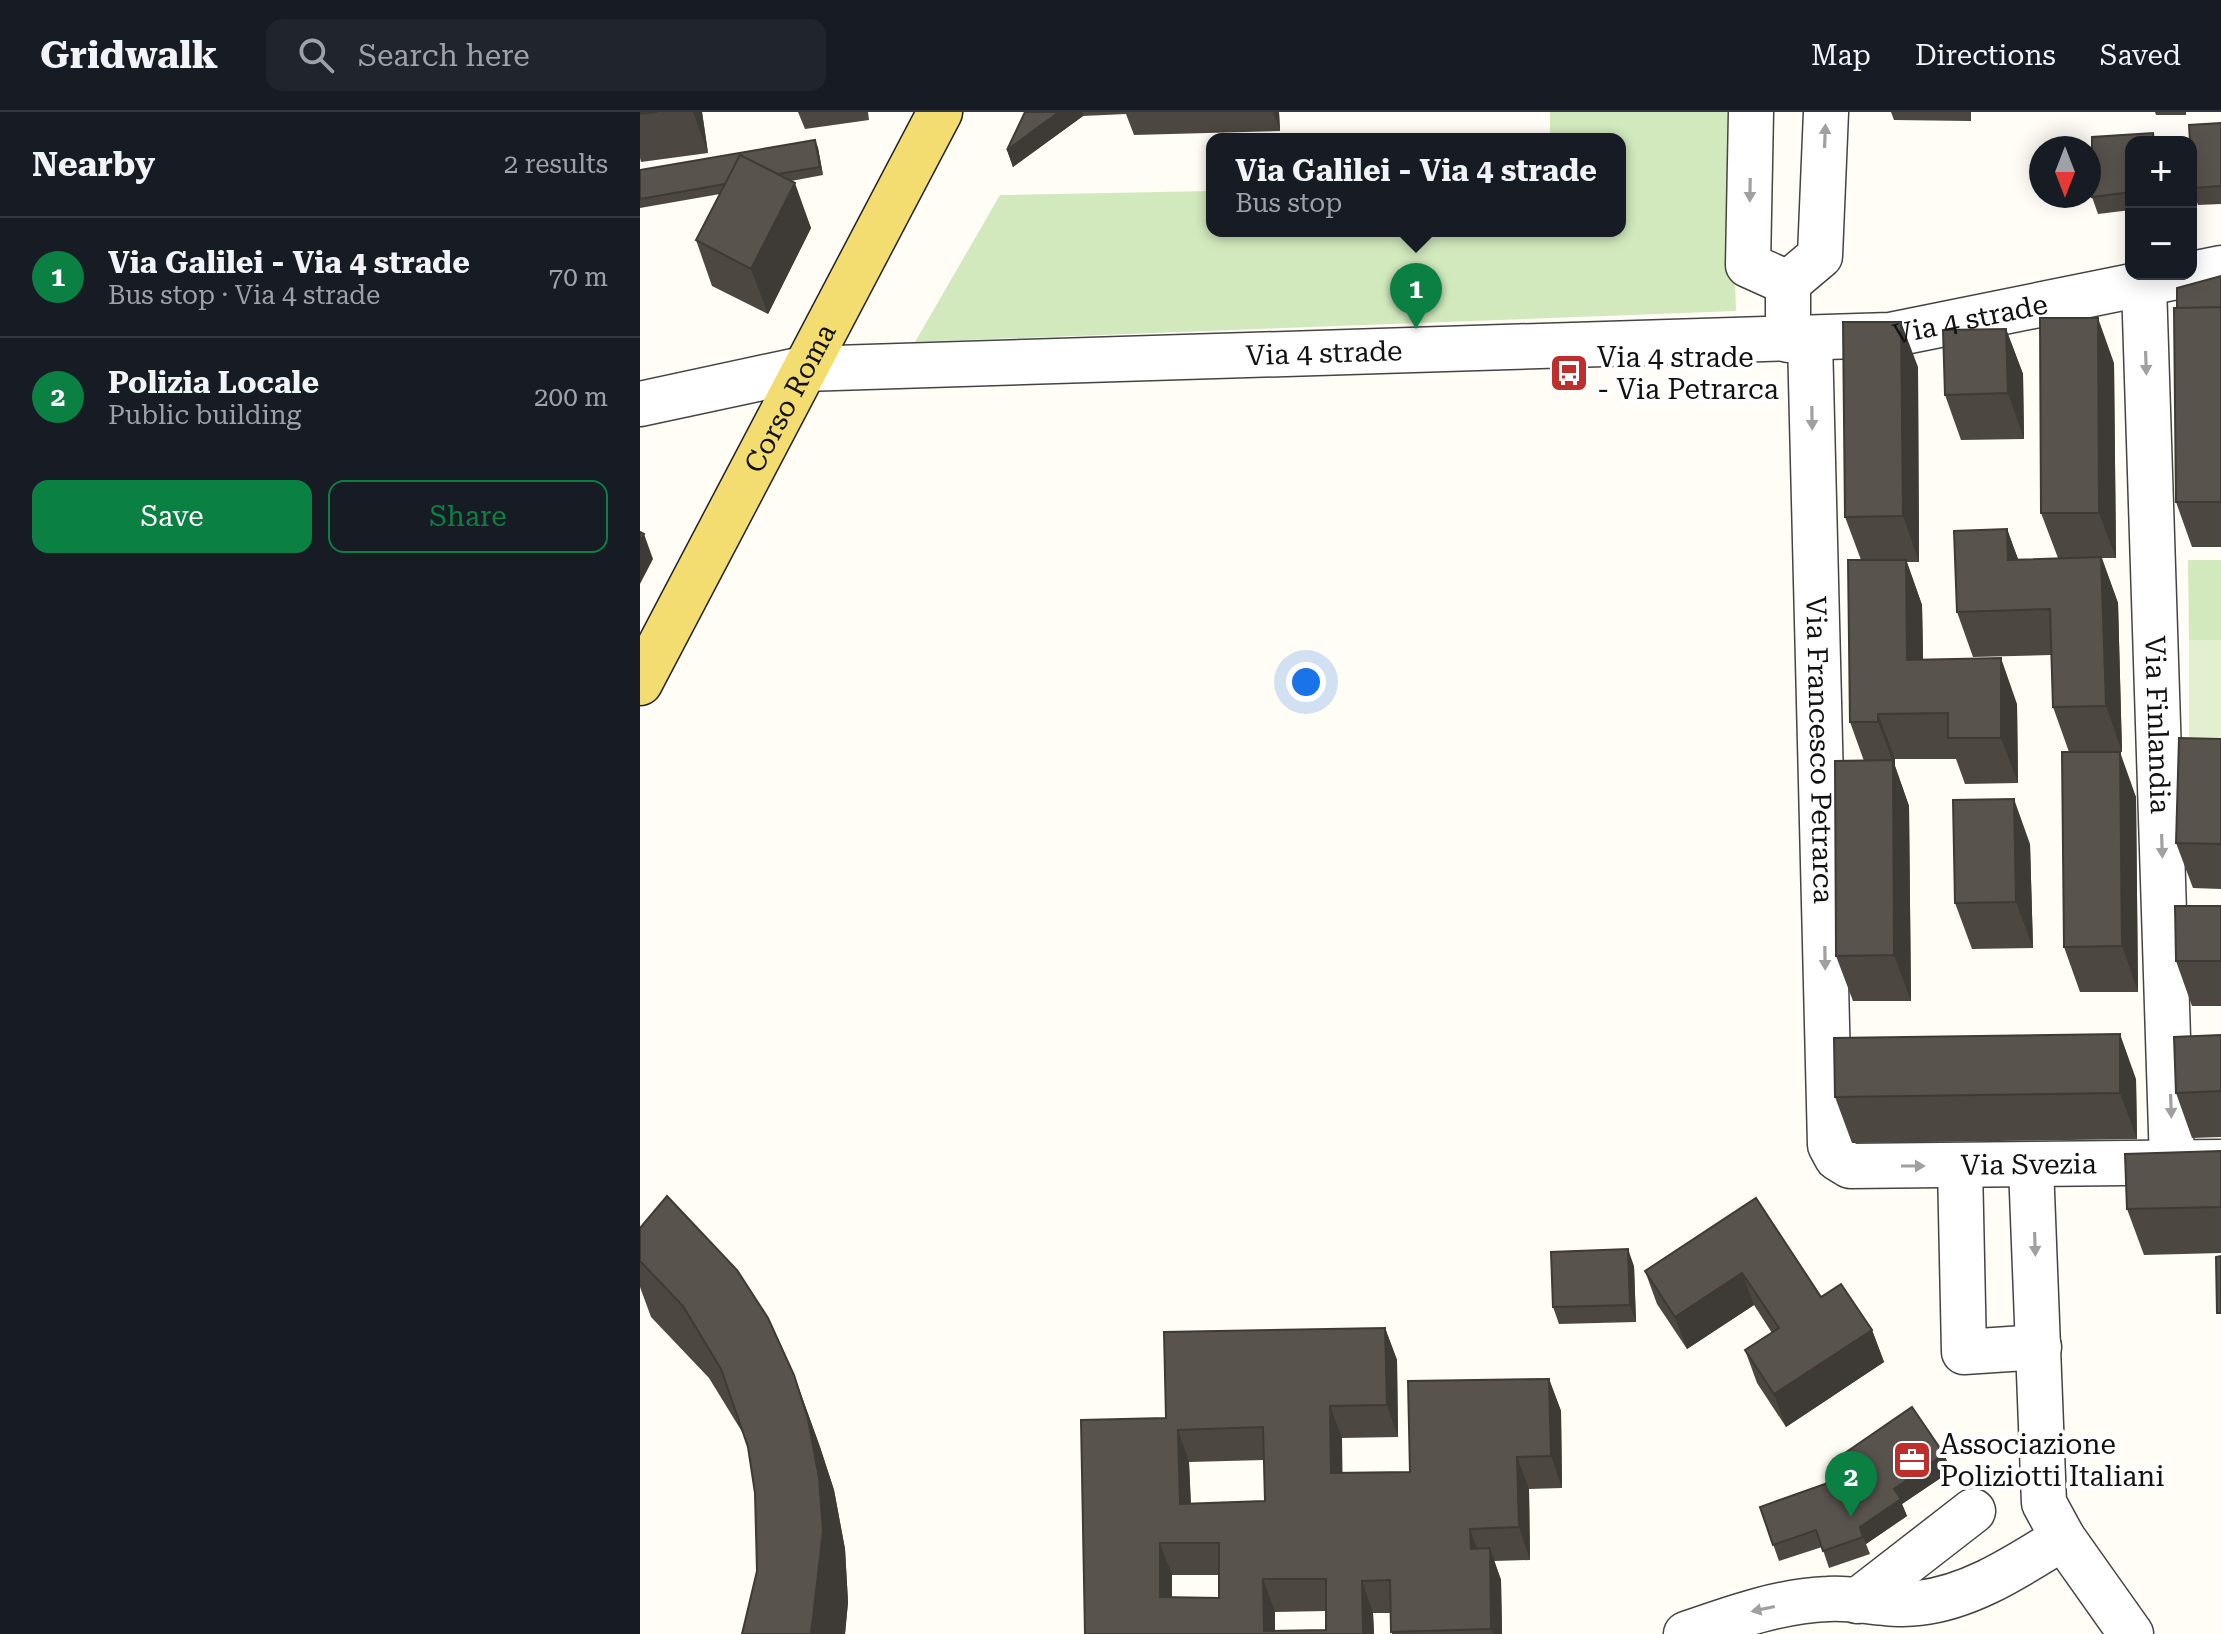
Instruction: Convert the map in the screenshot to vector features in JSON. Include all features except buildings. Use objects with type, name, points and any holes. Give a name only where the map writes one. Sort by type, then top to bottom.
[{"type":"main road","name":"Corso Roma","points":[[640,683],[940,112]]},
{"type":"street","points":[[1751,112],[1748,265],[1788,283],[1820,256],[1826,112]]},
{"type":"street","name":"Via 4 strade","points":[[640,404],[803,369],[1890,335],[2221,268]]},
{"type":"street","name":"Via Francesco Petrarca","points":[[1788,283],[1799,340],[1830,1145],[1837,1158]]},
{"type":"street","name":"Via Finlandia","points":[[2144,285],[2172,1163]]},
{"type":"street","name":"Via Svezia","points":[[1837,1158],[1850,1166],[2221,1162]]},
{"type":"street","points":[[1960,1166],[1964,1352],[2039,1347]]},
{"type":"street","points":[[2031,1166],[2044,1503],[2063,1538],[2131,1634]]},
{"type":"street","points":[[1853,1611],[1973,1511]]},
{"type":"street","points":[[1686,1634],[1755,1610],[1853,1611],[1942,1599],[2002,1575],[2063,1538]]},
{"type":"street","points":[[1943,1634],[2002,1575]]},
{"type":"green space","points":[[1550,112],[1729,112],[1736,311],[915,342],[1000,195],[1206,191],[1206,237],[1626,237],[1626,133],[1550,133]]},
{"type":"green space","points":[[2188,560],[2221,560],[2221,640],[2189,640]]},
{"type":"green space","points":[[2189,640],[2221,640],[2221,749],[2189,750]]},
{"type":"place","name":"Via Galilei - Via 4 strade","points":[[1416,329]]},
{"type":"place","name":"Via 4 strade - Via Petrarca","points":[[1569,373]]},
{"type":"place","name":"Associazione Poliziotti Italiani","points":[[1912,1460]]},
{"type":"place","name":"Polizia Locale","points":[[1851,1517]]}]
